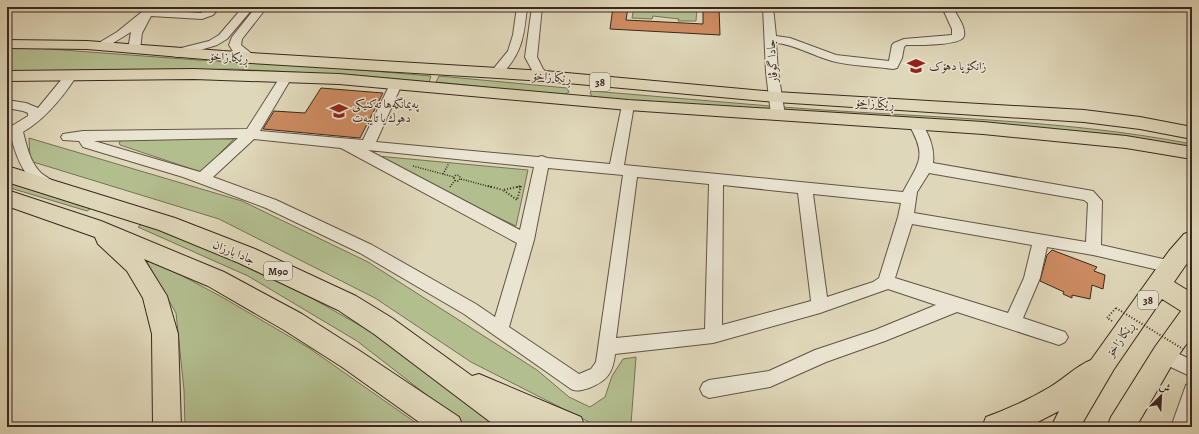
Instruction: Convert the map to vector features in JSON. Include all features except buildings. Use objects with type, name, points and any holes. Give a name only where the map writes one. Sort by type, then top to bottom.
[{"type":"highway","name":"جادا بارزان","points":[[7,174],[167,224],[255,260],[347,303],[442,369],[519,427]]},
{"type":"highway","points":[[7,198],[93,227],[230,286],[293,322],[345,355],[449,427]]},
{"type":"highway","points":[[93,227],[134,264],[155,296],[165,334],[167,427]]},
{"type":"highway","name":"ڕێکا زاخۆ","points":[[1105,361],[1175,261],[1192,240]]},
{"type":"highway","points":[[1159,285],[1192,305]]},
{"type":"highway","points":[[1121,427],[1139,397],[1174,352],[1192,316]]},
{"type":"highway","points":[[996,427],[1034,411],[1074,388],[1105,361]]},
{"type":"highway","points":[[1065,427],[1105,361]]},
{"type":"highway","points":[[442,369],[571,427]]},
{"type":"highway","points":[[1139,397],[1141,427]]},
{"type":"main road","name":"ڕێکا زاخۆ","points":[[7,44],[18,43],[101,46],[177,53],[545,76],[776,97],[1090,117],[1140,123],[1192,133]]},
{"type":"main road","name":"ڕێکا زاخۆ","points":[[7,76],[194,74],[286,77],[396,84],[628,105],[915,124],[1126,142],[1192,153]]},
{"type":"main road","points":[[579,101],[584,80]]},
{"type":"street","points":[[177,53],[213,43],[223,37],[249,7]]},
{"type":"street","points":[[251,58],[238,50],[235,45],[236,39],[262,7]]},
{"type":"street","points":[[496,73],[511,58],[516,49],[522,7]]},
{"type":"street","points":[[537,7],[531,57],[533,64],[545,76]]},
{"type":"street","name":"جادا گوڤار","points":[[768,7],[772,72],[778,115]]},
{"type":"street","points":[[771,39],[786,40],[835,58],[893,65],[896,58],[898,45],[904,42],[950,40],[958,37],[958,29],[947,7]]},
{"type":"street","points":[[101,46],[121,34],[150,11],[202,16],[213,9]]},
{"type":"street","points":[[134,49],[136,33],[150,11]]},
{"type":"street","points":[[213,43],[235,45]]},
{"type":"street","points":[[516,49],[532,49]]},
{"type":"street","points":[[54,188],[38,178],[27,166],[23,160],[13,128],[35,116],[56,96],[70,76]]},
{"type":"street","points":[[202,178],[251,134],[286,77]]},
{"type":"street","points":[[368,144],[396,84]]},
{"type":"street","points":[[7,104],[26,107],[34,111],[35,116]]},
{"type":"street","points":[[628,105],[623,169],[606,347],[606,363],[602,372],[587,381],[577,383],[470,309],[366,249],[271,204],[202,178],[88,144],[84,140],[75,136],[237,132],[542,161],[623,169],[716,179],[805,187],[908,198]]},
{"type":"street","points":[[606,347],[713,335],[820,306],[878,287],[886,282],[906,217],[908,198],[925,167],[927,157],[923,136],[915,124]]},
{"type":"street","points":[[340,142],[526,240]]},
{"type":"street","points":[[500,329],[526,240],[542,161]]},
{"type":"street","points":[[925,167],[1088,195],[1095,201],[1093,248]]},
{"type":"street","points":[[713,335],[716,179]]},
{"type":"street","points":[[805,187],[820,306]]},
{"type":"street","points":[[906,217],[1093,248],[1163,265],[1175,261]]},
{"type":"street","points":[[1013,322],[1032,278],[1041,239]]},
{"type":"street","points":[[886,282],[1059,336]]},
{"type":"street","points":[[709,389],[770,379],[821,356],[879,336],[957,304]]},
{"type":"street","points":[[1174,352],[1192,369]]},
{"type":"street","points":[[1181,427],[1192,391]]},
{"type":"path","points":[[408,165],[454,177],[459,175],[461,179]]},
{"type":"path","points":[[447,190],[455,180],[461,179],[503,190],[517,200],[521,186],[503,190]]},
{"type":"path","points":[[1110,314],[1116,308],[1174,352]]},
{"type":"green space","points":[[634,7],[697,7],[696,21],[678,21],[679,19],[653,16],[652,19],[632,18]]},
{"type":"green space","points":[[22,47],[198,60],[302,65],[431,76],[429,82],[354,75],[232,69],[7,73],[7,49]]},
{"type":"green space","points":[[439,76],[567,88],[569,92],[564,95],[436,82]]},
{"type":"green space","points":[[590,92],[770,106],[771,112],[664,105],[592,97]]},
{"type":"green space","points":[[783,107],[988,120],[1090,129],[1141,135],[1192,144],[1192,151],[784,114]]},
{"type":"green space","points":[[29,138],[242,201],[368,262],[537,370],[569,397],[590,407],[605,397],[612,376],[623,359],[636,357],[631,424],[599,427],[471,362],[375,298],[219,219],[30,161]]},
{"type":"green space","points":[[126,138],[234,139],[201,172],[120,145],[119,142]]},
{"type":"green space","points":[[377,156],[528,170],[516,226],[373,159]]},
{"type":"green space","points":[[7,179],[93,207],[87,211],[7,187]]},
{"type":"green space","points":[[143,223],[245,260],[373,333],[498,427],[468,427],[357,341],[248,276],[138,227]]},
{"type":"green space","points":[[143,255],[222,297],[309,348],[422,427],[185,427],[184,390],[176,313]]},
{"type":"place","name":"زانکۆیا دهۆک","points":[[916,66]]},
{"type":"place","name":"پەیمانگەها تەکنیکی دهوك یا تایبەت","points":[[339,111]]}]
